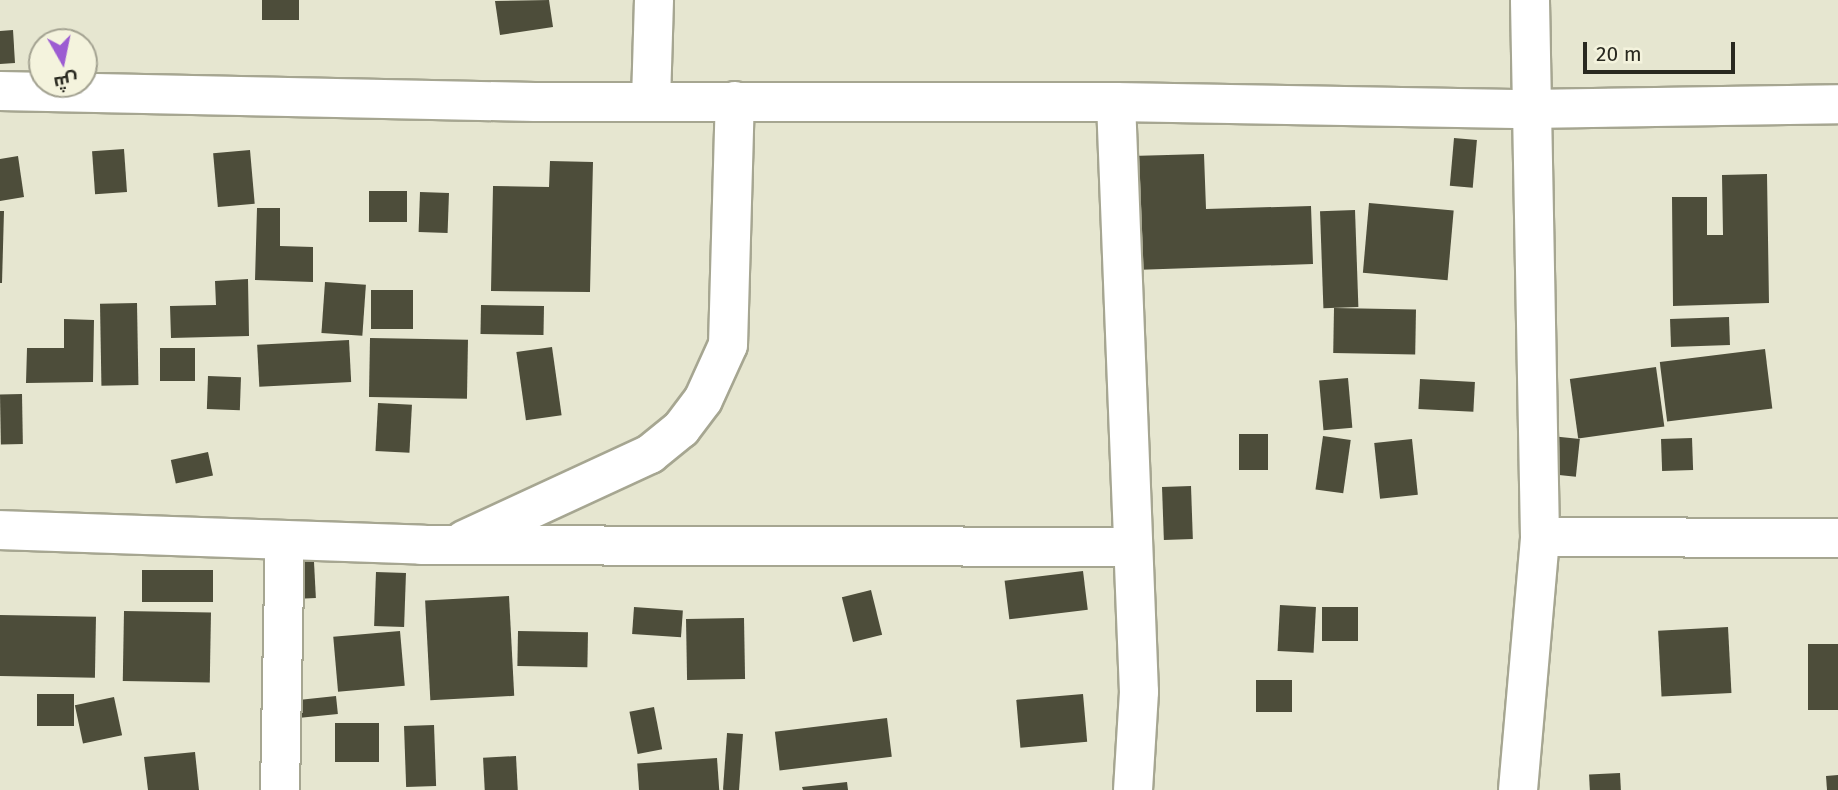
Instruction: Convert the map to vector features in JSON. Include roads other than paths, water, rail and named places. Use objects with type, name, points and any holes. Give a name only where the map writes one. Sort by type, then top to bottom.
[{"type":"street","points":[[651,101],[654,0]]},
{"type":"street","points":[[1518,790],[1540,537],[1530,0]]},
{"type":"street","points":[[0,91],[651,101],[1116,102],[1530,110],[1838,104]]},
{"type":"street","points":[[452,545],[650,454],[681,429],[703,400],[728,345],[735,101]]},
{"type":"street","points":[[1116,102],[1139,726],[1133,790]]},
{"type":"street","points":[[0,530],[452,545],[1133,547]]},
{"type":"street","points":[[1540,537],[1838,538]]},
{"type":"street","points":[[280,790],[285,540]]}]
